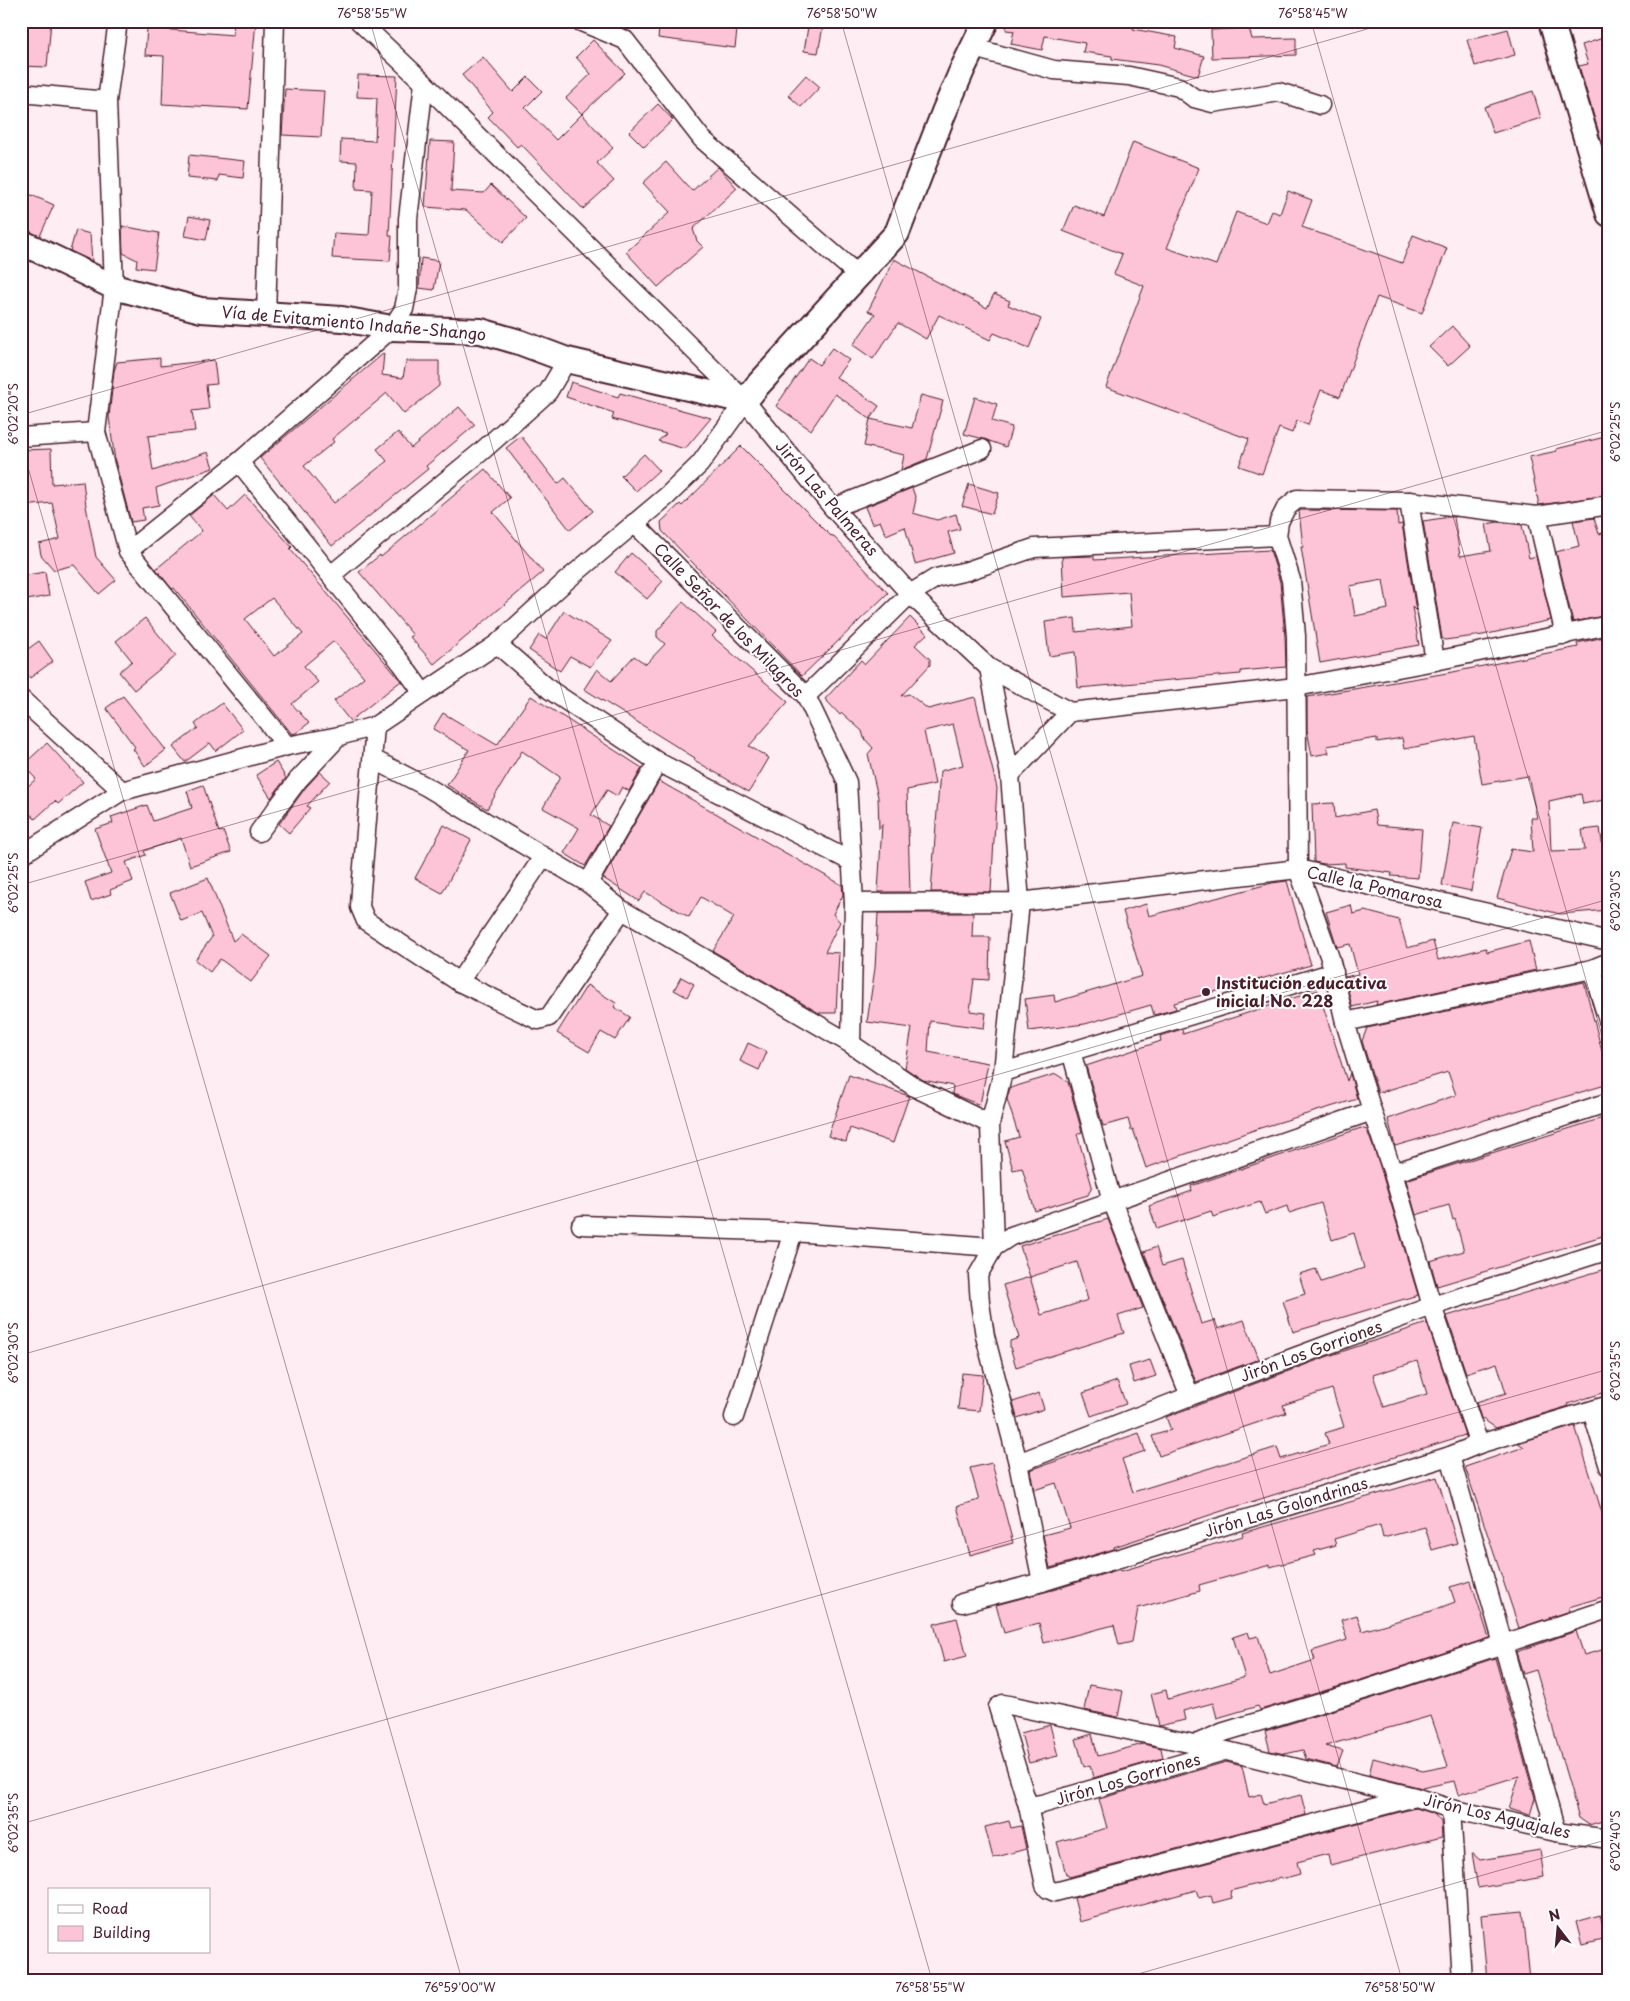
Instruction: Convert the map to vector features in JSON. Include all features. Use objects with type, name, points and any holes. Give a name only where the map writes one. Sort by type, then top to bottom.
[{"type":"main road","points":[[745,401],[898,233],[944,112],[986,21]]},
{"type":"main road","points":[[1551,21],[1609,214]]},
{"type":"main road","name":"Vía de Evitamiento Indañe-Shango","points":[[21,242],[114,287],[201,310],[342,319],[392,328],[481,331],[519,342],[567,360],[745,401]]},
{"type":"street","points":[[118,21],[107,100],[114,287],[96,432],[128,551],[286,746]]},
{"type":"street","points":[[266,315],[274,21]]},
{"type":"street","name":"Jirón Las Palmeras","points":[[359,21],[745,401],[833,508],[910,594],[989,668],[1070,712]]},
{"type":"street","points":[[579,21],[625,40],[702,139],[858,275]]},
{"type":"street","points":[[974,48],[1054,70],[1129,76],[1179,87],[1194,98],[1214,102],[1279,92],[1320,105]]},
{"type":"street","points":[[128,551],[239,462],[392,328],[404,309],[408,288],[408,219],[424,83]]},
{"type":"street","points":[[21,93],[107,100]]},
{"type":"street","points":[[331,575],[482,451],[548,392],[567,360]]},
{"type":"street","points":[[21,855],[122,791],[286,746],[339,736],[375,726],[496,644],[567,580],[667,496],[700,464],[745,401]]},
{"type":"street","points":[[21,437],[96,432]]},
{"type":"street","points":[[833,508],[982,449]]},
{"type":"street","points":[[239,462],[331,575],[423,693]]},
{"type":"street","points":[[1479,1444],[1432,1306],[1393,1173],[1372,1111],[1345,1022],[1334,972],[1298,869],[1296,636],[1291,580],[1277,536],[1279,522],[1286,508],[1297,499],[1409,501],[1537,516],[1609,505]]},
{"type":"street","points":[[1409,501],[1435,661]]},
{"type":"street","points":[[1537,516],[1565,635]]},
{"type":"street","name":"Calle Señor de los Milagros","points":[[634,523],[806,696],[847,782],[854,902],[851,1044]]},
{"type":"street","points":[[806,696],[910,594],[936,578],[967,571],[1034,548],[1277,536]]},
{"type":"street","points":[[1010,776],[1070,712],[1296,687],[1435,661],[1609,625]]},
{"type":"street","points":[[496,644],[550,690],[658,762],[852,862]]},
{"type":"street","points":[[989,668],[1010,776],[1020,902],[1003,1072],[990,1124],[994,1247]]},
{"type":"street","points":[[21,699],[122,791]]},
{"type":"street","points":[[375,726],[360,907],[366,921],[459,982],[538,1020],[544,1020],[549,1017],[622,910]]},
{"type":"street","points":[[259,832],[298,780],[339,736]]},
{"type":"street","points":[[373,759],[427,787],[588,883],[622,910],[851,1044],[916,1088],[990,1124]]},
{"type":"street","points":[[588,883],[658,762]]},
{"type":"street","points":[[459,982],[543,857]]},
{"type":"street","name":"Calle la Pomarosa","points":[[854,902],[1020,902],[1298,869],[1609,940]]},
{"type":"street","points":[[1345,1022],[1592,969],[1609,962]]},
{"type":"street","points":[[1592,969],[1609,1023]]},
{"type":"street","points":[[1003,1072],[1334,972]]},
{"type":"street","points":[[1071,1051],[1112,1201],[1190,1396]]},
{"type":"street","points":[[1393,1173],[1609,1102]]},
{"type":"street","points":[[1042,1582],[1018,1462],[984,1336],[978,1276],[994,1247],[1011,1236],[1372,1111]]},
{"type":"street","points":[[581,1225],[793,1232],[994,1247]]},
{"type":"street","points":[[734,1417],[793,1232]]},
{"type":"street","name":"Jirón Los Gorriones","points":[[1018,1462],[1432,1306],[1609,1250]]},
{"type":"street","name":"Jirón Las Golondrinas","points":[[962,1603],[1042,1582],[1450,1456],[1479,1444],[1609,1405]]},
{"type":"street","points":[[1592,1411],[1609,1467]]},
{"type":"street","points":[[1450,1456],[1556,1832]]},
{"type":"street","name":"Jirón Los Gorriones","points":[[1196,1744],[1224,1732],[1288,1714],[1504,1645],[1609,1609]]},
{"type":"street","name":"Jirón Los Aguajales","points":[[1028,1806],[998,1707],[1003,1704],[1227,1751],[1415,1797],[1451,1809],[1556,1832],[1609,1839]]},
{"type":"street","name":"Jirón Los Gorriones","points":[[1028,1806],[1042,1804],[1227,1751]]},
{"type":"street","points":[[1028,1806],[1045,1885],[1048,1889],[1055,1892],[1415,1797]]},
{"type":"street","points":[[1451,1809],[1462,1980]]},
{"type":"building","points":[[26,21],[51,21],[47,67],[22,66]]},
{"type":"building","points":[[234,21],[256,21],[248,109],[162,104],[164,56],[145,55],[147,28],[233,35]]},
{"type":"building","points":[[660,21],[738,21],[735,48],[658,38]]},
{"type":"building","points":[[809,21],[824,21],[818,53],[804,51]]},
{"type":"building","points":[[1007,21],[1135,21],[1133,29],[1177,37],[1175,48],[1204,56],[1198,76],[1158,65],[1112,59],[1112,56],[1083,52],[1085,43],[1045,36],[1042,50],[1011,44],[1014,31],[1006,30]]},
{"type":"building","points":[[1249,28],[1252,39],[1296,38],[1296,55],[1212,58],[1211,30]]},
{"type":"building","points":[[1508,29],[1515,55],[1475,66],[1467,40]]},
{"type":"building","points":[[1609,36],[1609,153],[1605,154],[1579,66],[1588,64],[1582,45]]},
{"type":"building","points":[[593,40],[625,73],[582,114],[566,98],[591,74],[576,57]]},
{"type":"building","points":[[483,57],[513,92],[528,77],[542,91],[525,108],[556,140],[582,114],[613,148],[597,163],[614,181],[583,209],[521,144],[517,147],[488,117],[493,112],[462,75]]},
{"type":"building","points":[[358,75],[397,76],[389,236],[392,236],[390,261],[332,258],[334,233],[369,235],[372,190],[356,189],[357,162],[340,161],[341,139],[375,141],[377,98],[357,97]]},
{"type":"building","points":[[806,75],[820,87],[801,107],[788,95]]},
{"type":"building","points":[[285,89],[324,91],[321,137],[282,135]]},
{"type":"building","points":[[1533,91],[1541,118],[1493,133],[1484,107]]},
{"type":"building","points":[[658,104],[673,120],[644,147],[629,132]]},
{"type":"building","points":[[430,141],[454,142],[451,191],[484,193],[491,185],[526,218],[503,242],[466,210],[425,207]]},
{"type":"building","points":[[1133,142],[1199,168],[1167,248],[1216,265],[1236,212],[1267,223],[1272,211],[1280,214],[1288,191],[1312,200],[1302,227],[1402,263],[1413,235],[1447,248],[1422,313],[1377,297],[1340,397],[1321,390],[1308,425],[1297,421],[1292,433],[1279,428],[1262,474],[1239,466],[1249,439],[1106,387],[1144,286],[1114,274],[1122,254],[1063,231],[1074,205],[1104,217]]},
{"type":"building","points":[[189,155],[245,161],[243,178],[219,175],[218,181],[187,178]]},
{"type":"building","points":[[666,162],[692,191],[718,167],[737,188],[693,229],[697,241],[703,247],[658,287],[626,252],[670,212],[643,183]]},
{"type":"building","points":[[27,193],[54,205],[40,236],[21,228],[21,205]]},
{"type":"building","points":[[189,216],[210,220],[206,240],[185,236]]},
{"type":"building","points":[[122,226],[159,233],[154,269],[136,267],[137,260],[123,253]]},
{"type":"building","points":[[76,230],[90,234],[92,261],[70,251]]},
{"type":"building","points":[[421,258],[439,261],[434,290],[419,288]]},
{"type":"building","points":[[894,259],[987,308],[994,294],[1010,301],[1008,305],[1041,319],[1029,348],[994,333],[990,340],[939,315],[926,339],[898,323],[873,359],[853,345],[875,314],[868,311]]},
{"type":"building","points":[[1452,326],[1470,346],[1448,366],[1429,347]]},
{"type":"building","points":[[832,348],[849,360],[836,377],[879,406],[870,419],[835,394],[811,430],[776,406],[809,358],[819,365]]},
{"type":"building","points":[[384,353],[382,375],[403,378],[406,361],[439,361],[439,386],[404,414],[387,393],[332,439],[334,442],[304,466],[334,503],[387,461],[377,449],[398,432],[411,448],[459,407],[475,425],[426,466],[428,469],[332,546],[260,458]]},
{"type":"building","points":[[160,358],[160,366],[214,360],[217,384],[206,385],[209,409],[192,411],[195,431],[148,436],[153,471],[208,452],[213,468],[156,488],[159,505],[142,508],[144,520],[131,522],[115,461],[109,417],[114,371],[117,362]]},
{"type":"building","points":[[571,382],[618,397],[620,393],[711,418],[685,449],[658,441],[666,434],[612,419],[614,413],[566,397]]},
{"type":"building","points":[[921,395],[943,401],[927,459],[901,470],[904,455],[864,446],[870,419],[912,428]]},
{"type":"building","points":[[975,397],[997,404],[992,421],[1012,427],[1006,447],[964,434]]},
{"type":"building","points":[[521,436],[558,484],[565,478],[593,511],[570,530],[506,448]]},
{"type":"building","points":[[1609,436],[1609,495],[1539,505],[1529,457]]},
{"type":"building","points":[[741,446],[888,593],[802,676],[662,531],[661,522],[680,504],[682,506]]},
{"type":"building","points":[[51,449],[52,484],[83,481],[96,557],[116,580],[99,594],[74,565],[54,570],[41,555],[39,544],[60,539],[52,503],[24,506],[21,450]]},
{"type":"building","points":[[644,454],[659,470],[636,491],[621,476]]},
{"type":"building","points":[[485,469],[510,498],[493,512],[543,572],[434,664],[410,637],[413,635],[359,572],[380,555],[381,557]]},
{"type":"building","points":[[969,484],[999,493],[992,514],[962,506]]},
{"type":"building","points":[[912,488],[916,499],[913,513],[937,520],[956,514],[960,529],[948,532],[954,553],[915,564],[905,527],[886,535],[880,521],[872,524],[865,507]]},
{"type":"building","points":[[214,495],[228,511],[245,495],[292,547],[290,549],[401,681],[350,721],[334,701],[364,677],[334,641],[304,666],[318,682],[292,704],[309,723],[292,734],[174,588],[172,589],[156,569],[202,531],[189,516]],"holes":[[[272,598],[303,634],[274,656],[245,619]]]},
{"type":"building","points":[[1299,511],[1397,511],[1398,525],[1402,524],[1416,611],[1412,607],[1419,645],[1320,663],[1301,547],[1303,547]],"holes":[[[1383,580],[1388,609],[1355,616],[1350,586]]]},
{"type":"building","points":[[1454,517],[1460,556],[1491,551],[1486,524],[1498,522],[1522,525],[1529,558],[1536,556],[1551,620],[1483,635],[1445,640],[1442,638],[1423,521]]},
{"type":"building","points":[[1594,518],[1599,534],[1609,531],[1609,615],[1573,622],[1556,552],[1579,546],[1573,521]]},
{"type":"building","points":[[1270,550],[1280,582],[1286,667],[1241,671],[1241,674],[1078,688],[1075,652],[1049,656],[1045,622],[1075,618],[1076,632],[1132,626],[1129,592],[1064,597],[1062,557],[1094,556],[1094,560]]},
{"type":"building","points":[[631,553],[663,581],[647,599],[615,572]]},
{"type":"building","points":[[45,572],[49,596],[21,601],[21,576]]},
{"type":"building","points":[[683,602],[716,632],[712,636],[788,702],[749,746],[769,758],[749,792],[694,760],[695,758],[584,689],[597,669],[611,681],[634,656],[646,664],[665,644],[657,637],[657,631]]},
{"type":"building","points":[[564,611],[612,641],[590,667],[570,656],[560,671],[529,650],[539,635],[546,639]]},
{"type":"building","points":[[910,617],[927,634],[915,645],[930,659],[930,665],[901,696],[909,694],[928,709],[975,697],[997,788],[991,892],[931,892],[940,771],[963,765],[953,724],[924,731],[935,784],[907,790],[910,892],[878,892],[882,824],[879,829],[878,797],[868,754],[873,748],[864,738],[862,731],[842,713],[840,715],[825,699],[861,660],[865,664]]},
{"type":"building","points":[[145,618],[176,656],[134,690],[119,672],[132,661],[116,641]]},
{"type":"building","points":[[1609,636],[1609,799],[1583,804],[1581,794],[1549,801],[1551,851],[1585,850],[1582,830],[1600,828],[1604,856],[1609,855],[1609,910],[1560,914],[1497,898],[1511,849],[1533,852],[1531,818],[1537,818],[1528,776],[1482,784],[1474,736],[1404,749],[1402,738],[1377,742],[1377,738],[1327,746],[1329,753],[1312,756],[1307,730],[1307,697],[1453,672],[1578,647],[1577,643]]},
{"type":"building","points":[[39,641],[53,661],[30,678],[21,665],[21,654]]},
{"type":"building","points":[[123,696],[166,750],[145,766],[133,749],[135,747],[106,708]]},
{"type":"building","points":[[531,696],[642,768],[629,791],[622,787],[617,796],[607,790],[591,815],[609,826],[585,866],[564,853],[579,828],[543,808],[560,777],[522,751],[487,809],[447,785],[469,750],[433,729],[443,713],[497,745]]},
{"type":"building","points":[[222,703],[243,730],[216,751],[210,743],[185,762],[173,747],[198,728],[195,724]]},
{"type":"building","points":[[47,743],[83,782],[58,804],[55,801],[35,819],[21,804],[21,792],[36,779],[23,765]]},
{"type":"building","points":[[276,762],[286,778],[271,798],[256,775]]},
{"type":"building","points":[[320,772],[330,781],[307,806],[310,808],[289,833],[279,824],[306,787]]},
{"type":"building","points":[[659,781],[842,885],[843,895],[833,914],[840,922],[825,952],[839,953],[836,1013],[819,1013],[713,951],[734,917],[701,897],[689,917],[645,892],[639,901],[603,878]]},
{"type":"building","points":[[203,785],[219,832],[223,831],[231,852],[190,866],[181,838],[144,851],[146,855],[126,862],[133,881],[110,890],[111,894],[91,901],[85,882],[111,873],[95,829],[113,823],[111,817],[147,805],[153,821],[192,808],[187,791]]},
{"type":"building","points":[[1334,803],[1335,818],[1374,810],[1377,825],[1422,829],[1418,878],[1391,876],[1392,873],[1345,867],[1345,863],[1324,864],[1314,862],[1312,804]]},
{"type":"building","points":[[1453,823],[1482,828],[1471,891],[1442,885]]},
{"type":"building","points":[[444,825],[471,840],[442,893],[415,878]]},
{"type":"building","points":[[208,878],[233,941],[241,934],[271,956],[251,982],[220,959],[210,972],[195,960],[212,937],[202,913],[181,921],[170,893]]},
{"type":"building","points":[[1287,881],[1311,965],[1174,1003],[1176,1009],[1154,1015],[1151,1005],[1085,1024],[1029,1031],[1025,999],[1054,995],[1055,1002],[1142,976],[1123,911],[1146,904],[1149,916],[1272,883]]},
{"type":"building","points":[[1351,905],[1353,914],[1365,911],[1399,920],[1407,948],[1433,941],[1438,960],[1486,948],[1487,952],[1529,941],[1536,970],[1376,1005],[1377,1001],[1352,1007],[1345,977],[1358,974],[1350,944],[1337,947],[1326,912]]},
{"type":"building","points":[[878,913],[973,913],[972,937],[990,937],[989,980],[974,979],[970,1011],[986,1013],[984,1028],[930,1021],[928,1052],[988,1063],[980,1105],[952,1094],[953,1086],[923,1080],[905,1068],[912,1028],[867,1022],[875,968]]},
{"type":"building","points":[[681,977],[694,984],[687,997],[674,990]]},
{"type":"building","points":[[1584,982],[1609,1084],[1395,1146],[1388,1119],[1456,1095],[1448,1072],[1378,1093],[1362,1041],[1367,1028]]},
{"type":"building","points":[[587,985],[616,1003],[614,1007],[630,1017],[615,1040],[601,1032],[589,1052],[557,1033]]},
{"type":"building","points":[[1318,990],[1347,1081],[1350,1073],[1357,1099],[1257,1129],[1146,1168],[1128,1119],[1103,1126],[1086,1066],[1161,1041],[1160,1036],[1182,1029],[1183,1034]]},
{"type":"building","points":[[748,1043],[767,1052],[759,1070],[740,1061]]},
{"type":"building","points":[[1056,1074],[1068,1082],[1082,1132],[1077,1134],[1092,1186],[1088,1195],[1035,1211],[1022,1168],[1013,1170],[1005,1141],[1019,1137],[1007,1099],[1010,1088]]},
{"type":"building","points":[[849,1075],[909,1096],[893,1143],[850,1128],[846,1142],[828,1136]]},
{"type":"building","points":[[1609,1116],[1609,1234],[1437,1286],[1430,1261],[1464,1251],[1455,1219],[1453,1220],[1449,1205],[1416,1215],[1406,1180]]},
{"type":"building","points":[[1361,1128],[1367,1130],[1379,1163],[1418,1295],[1293,1332],[1283,1301],[1305,1294],[1299,1274],[1316,1269],[1321,1282],[1364,1268],[1354,1233],[1332,1240],[1321,1203],[1289,1213],[1287,1206],[1265,1214],[1260,1202],[1213,1217],[1211,1211],[1157,1229],[1149,1206],[1192,1191],[1191,1186]]},
{"type":"building","points":[[1108,1219],[1143,1308],[1118,1316],[1124,1333],[1016,1367],[1010,1341],[1019,1338],[1003,1285],[1030,1277],[1020,1246]],"holes":[[[1077,1262],[1088,1300],[1041,1315],[1030,1277]]]},
{"type":"building","points":[[1156,1247],[1162,1266],[1182,1260],[1201,1324],[1215,1320],[1218,1329],[1244,1320],[1259,1359],[1196,1382],[1144,1252]]},
{"type":"building","points":[[1609,1268],[1609,1391],[1568,1404],[1569,1406],[1496,1428],[1481,1418],[1476,1402],[1506,1393],[1497,1363],[1466,1373],[1447,1316]]},
{"type":"building","points":[[1427,1323],[1465,1435],[1219,1512],[1114,1547],[1114,1549],[1050,1568],[1043,1535],[1070,1528],[1056,1483],[1034,1490],[1030,1470],[1139,1433],[1145,1451],[1122,1459],[1133,1492],[1277,1447],[1281,1459],[1329,1444],[1325,1433],[1344,1427],[1332,1389],[1283,1405],[1286,1413],[1159,1456],[1152,1436],[1171,1430],[1166,1417],[1326,1357]],"holes":[[[1417,1361],[1427,1394],[1384,1407],[1373,1375]]]},
{"type":"building","points":[[1150,1360],[1156,1376],[1134,1383],[1129,1366]]},
{"type":"building","points":[[962,1373],[983,1375],[979,1411],[958,1409]]},
{"type":"building","points":[[1117,1381],[1126,1404],[1091,1416],[1083,1393]]},
{"type":"building","points":[[1039,1393],[1044,1409],[1017,1418],[1013,1402]]},
{"type":"building","points":[[1575,1426],[1609,1535],[1609,1595],[1569,1607],[1570,1611],[1519,1628],[1465,1467],[1524,1447],[1518,1443]]},
{"type":"building","points":[[992,1463],[1013,1543],[970,1555],[957,1506],[979,1500],[970,1468]]},
{"type":"building","points":[[1437,1477],[1457,1543],[1432,1550],[1425,1527],[1383,1538],[1380,1525],[1334,1539],[1336,1545],[1314,1551],[1316,1555],[1270,1567],[1270,1565],[1199,1585],[1200,1591],[1138,1608],[1132,1642],[1119,1645],[1114,1625],[1044,1643],[1039,1623],[1004,1633],[996,1605],[1243,1536],[1242,1533]]},
{"type":"building","points":[[1471,1581],[1489,1638],[1364,1679],[1260,1710],[1258,1706],[1217,1718],[1213,1703],[1183,1711],[1185,1720],[1159,1726],[1151,1694],[1166,1690],[1168,1699],[1245,1677],[1233,1637],[1248,1632],[1250,1638],[1258,1636],[1270,1675],[1315,1660],[1312,1651],[1347,1640],[1341,1620],[1357,1615],[1362,1631],[1431,1611],[1455,1602],[1450,1587]]},
{"type":"building","points":[[957,1618],[967,1656],[944,1662],[934,1624]]},
{"type":"building","points":[[1576,1631],[1584,1655],[1609,1648],[1609,1819],[1589,1825],[1579,1818],[1536,1670],[1523,1674],[1516,1652]]},
{"type":"building","points":[[1495,1658],[1535,1798],[1530,1815],[1509,1809],[1519,1776],[1458,1795],[1454,1781],[1422,1788],[1369,1775],[1373,1758],[1423,1771],[1448,1766],[1431,1716],[1325,1746],[1343,1751],[1337,1767],[1306,1759],[1303,1750],[1285,1754],[1270,1751],[1265,1731]]},
{"type":"building","points":[[1089,1685],[1123,1691],[1118,1717],[1084,1710]]},
{"type":"building","points":[[1050,1725],[1058,1756],[1029,1763],[1021,1733]]},
{"type":"building","points":[[1092,1734],[1098,1756],[1143,1744],[1161,1748],[1163,1758],[1093,1778],[1090,1765],[1084,1767],[1076,1739]]},
{"type":"building","points":[[1226,1762],[1242,1766],[1249,1797],[1261,1794],[1264,1804],[1301,1795],[1306,1815],[1069,1877],[1066,1874],[1057,1842],[1107,1828],[1099,1799]]},
{"type":"building","points":[[1415,1808],[1434,1814],[1441,1822],[1442,1837],[1330,1865],[1328,1854],[1297,1862],[1300,1874],[1230,1891],[1232,1898],[1213,1903],[1211,1895],[1199,1898],[1196,1890],[1080,1922],[1074,1898]]},
{"type":"building","points":[[1009,1821],[1011,1828],[1021,1826],[1026,1849],[993,1858],[985,1827]]},
{"type":"building","points":[[1540,1850],[1544,1877],[1478,1888],[1472,1853],[1480,1860]]},
{"type":"building","points":[[1523,1911],[1530,1980],[1487,1980],[1481,1915]]},
{"type":"building","points":[[1600,1915],[1606,1939],[1582,1945],[1576,1922]]},
{"type":"place","name":"Institución educativa inicial No. 228","points":[[1206,992]]}]
